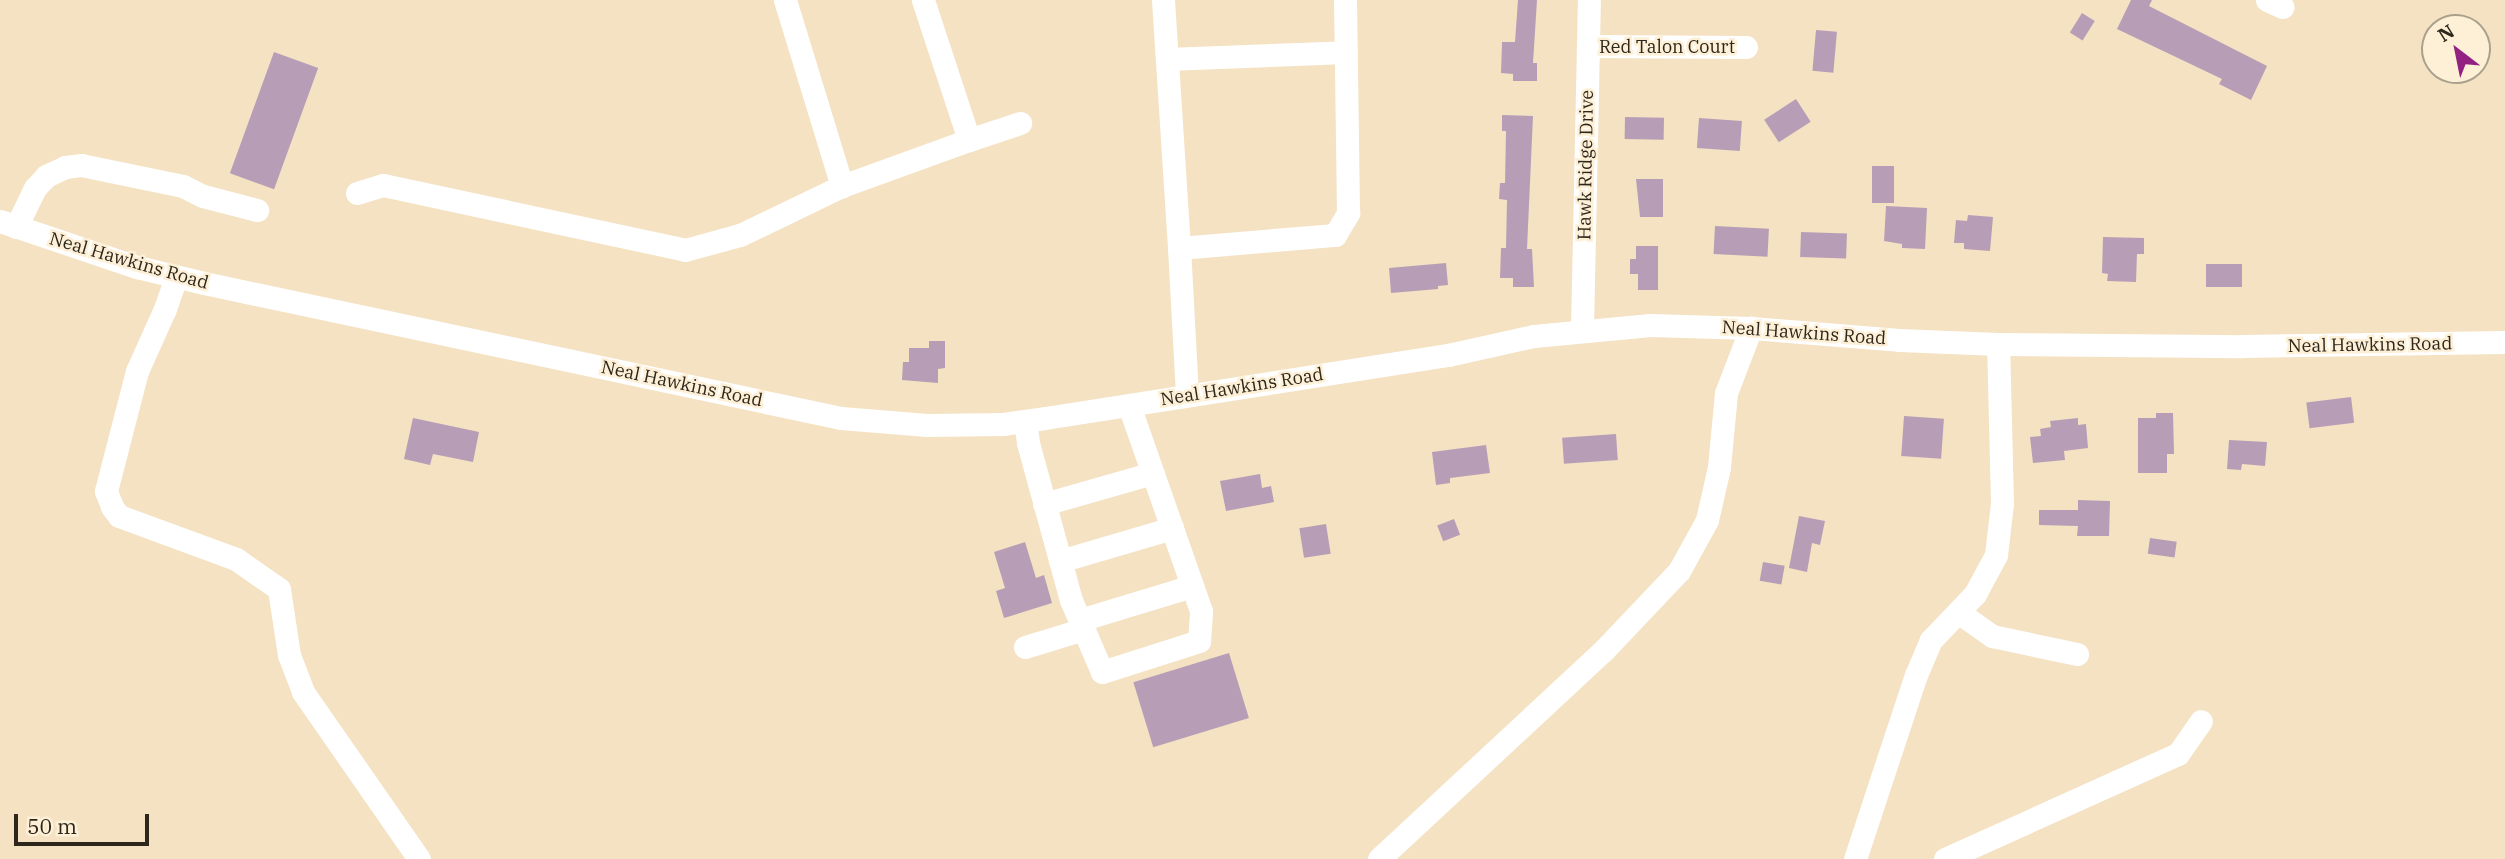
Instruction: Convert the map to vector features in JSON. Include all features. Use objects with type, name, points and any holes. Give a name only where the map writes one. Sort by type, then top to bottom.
[{"type":"street","points":[[785,0],[842,186]]},
{"type":"street","points":[[923,0],[969,141]]},
{"type":"street","points":[[1163,0],[1187,396]]},
{"type":"street","points":[[1179,248],[1335,235],[1348,213],[1345,0]]},
{"type":"street","name":"Hawk Ridge Drive","points":[[1583,330],[1590,0]]},
{"type":"street","name":"Red Talon Court","points":[[1589,46],[1746,47]]},
{"type":"street","points":[[1167,59],[1346,51]]},
{"type":"street","points":[[357,193],[383,185],[685,250],[740,235],[842,186],[1020,123]]},
{"type":"street","points":[[8,224],[46,176],[73,166],[183,186],[203,196],[257,210]]},
{"type":"street","name":"Neal Hawkins Road","points":[[8,224],[176,276],[841,418],[927,425],[1025,421],[1448,355],[1534,336],[1650,325],[1751,328],[1899,340],[1998,344],[2257,346],[2505,342]]},
{"type":"street","points":[[176,276],[164,311],[137,371],[106,491],[112,507],[119,516],[236,559],[279,589],[289,655],[303,692],[419,859]]},
{"type":"street","points":[[1380,859],[1603,651],[1679,571],[1707,520],[1719,467],[1726,393],[1751,328]]},
{"type":"street","points":[[1855,859],[1916,675],[1931,640],[1975,594],[1996,555],[2002,503],[1998,344]]},
{"type":"street","points":[[1025,421],[1028,443],[1060,561],[1102,672],[1199,641],[1201,611],[1129,405]]},
{"type":"street","points":[[1044,504],[1153,473]]},
{"type":"street","points":[[1060,561],[1172,528]]},
{"type":"street","points":[[1025,647],[1192,586]]},
{"type":"street","points":[[1958,612],[1992,636],[2077,654]]},
{"type":"street","points":[[1945,859],[2178,754],[2201,721]]},
{"type":"building","points":[[1518,0],[1537,0],[1533,63],[1537,63],[1537,81],[1513,81],[1513,74],[1501,73],[1502,42],[1515,42]]},
{"type":"building","points":[[2131,0],[2152,0],[2149,6],[2267,66],[2251,100],[2219,84],[2222,79],[2117,29]]},
{"type":"building","points":[[2082,13],[2095,21],[2083,40],[2070,33]]},
{"type":"building","points":[[1816,30],[1837,32],[1833,73],[1812,71]]},
{"type":"building","points":[[274,52],[318,68],[274,189],[230,173]]},
{"type":"building","points":[[1796,99],[1811,122],[1779,142],[1764,120]]},
{"type":"building","points":[[1502,115],[1533,116],[1527,249],[1532,249],[1534,287],[1513,287],[1513,278],[1500,278],[1501,248],[1506,248],[1507,200],[1499,199],[1500,183],[1505,183],[1506,131],[1502,131]]},
{"type":"building","points":[[1625,117],[1664,118],[1664,140],[1625,139]]},
{"type":"building","points":[[1699,118],[1742,121],[1740,151],[1697,148]]},
{"type":"building","points":[[1872,166],[1894,166],[1894,203],[1872,203]]},
{"type":"building","points":[[1636,179],[1663,179],[1663,217],[1640,217]]},
{"type":"building","points":[[1886,206],[1927,208],[1925,249],[1902,248],[1902,244],[1884,241]]},
{"type":"building","points":[[1968,215],[1993,217],[1990,251],[1964,249],[1964,243],[1954,243],[1956,220],[1967,221]]},
{"type":"building","points":[[1715,226],[1769,229],[1767,257],[1714,254]]},
{"type":"building","points":[[1801,232],[1847,234],[1846,259],[1800,257]]},
{"type":"building","points":[[2103,237],[2144,238],[2144,254],[2137,254],[2136,282],[2107,281],[2108,274],[2102,273]]},
{"type":"building","points":[[1636,246],[1658,246],[1658,290],[1638,290],[1638,274],[1630,274],[1630,259],[1636,259]]},
{"type":"building","points":[[1446,263],[1448,285],[1438,286],[1438,289],[1391,293],[1389,268]]},
{"type":"building","points":[[2206,264],[2242,264],[2242,287],[2206,287]]},
{"type":"building","points":[[929,341],[945,341],[945,368],[938,369],[938,383],[902,380],[903,362],[909,362],[909,348],[929,348]]},
{"type":"building","points":[[2351,397],[2354,423],[2310,428],[2306,402]]},
{"type":"building","points":[[2156,413],[2173,413],[2174,454],[2167,454],[2167,473],[2138,473],[2138,418],[2156,418]]},
{"type":"building","points":[[1904,416],[1944,419],[1941,459],[1901,456]]},
{"type":"building","points":[[413,418],[479,432],[473,462],[433,454],[430,465],[404,459]]},
{"type":"building","points":[[2078,418],[2078,425],[2086,424],[2088,448],[2064,451],[2065,460],[2033,463],[2030,437],[2041,436],[2040,429],[2051,427],[2050,421]]},
{"type":"building","points":[[1616,434],[1618,460],[1564,464],[1562,438]]},
{"type":"building","points":[[2229,440],[2267,442],[2265,466],[2242,464],[2241,470],[2227,469]]},
{"type":"building","points":[[1486,445],[1490,473],[1450,478],[1450,483],[1436,485],[1432,452]]},
{"type":"building","points":[[1260,474],[1262,488],[1271,486],[1274,502],[1226,511],[1220,481]]},
{"type":"building","points":[[2078,500],[2110,501],[2109,536],[2077,536],[2078,526],[2039,525],[2039,510],[2078,510]]},
{"type":"building","points":[[1799,516],[1825,521],[1820,545],[1812,543],[1807,572],[1789,568]]},
{"type":"building","points":[[1454,519],[1460,535],[1443,541],[1437,525]]},
{"type":"building","points":[[1326,524],[1331,554],[1304,558],[1299,528]]},
{"type":"building","points":[[2150,538],[2177,542],[2175,558],[2148,554]]},
{"type":"building","points":[[1025,542],[1036,578],[1044,575],[1052,603],[1004,618],[996,591],[1005,588],[994,552]]},
{"type":"building","points":[[1763,562],[1785,566],[1781,585],[1760,581]]},
{"type":"building","points":[[1229,653],[1249,718],[1153,747],[1133,682]]}]
